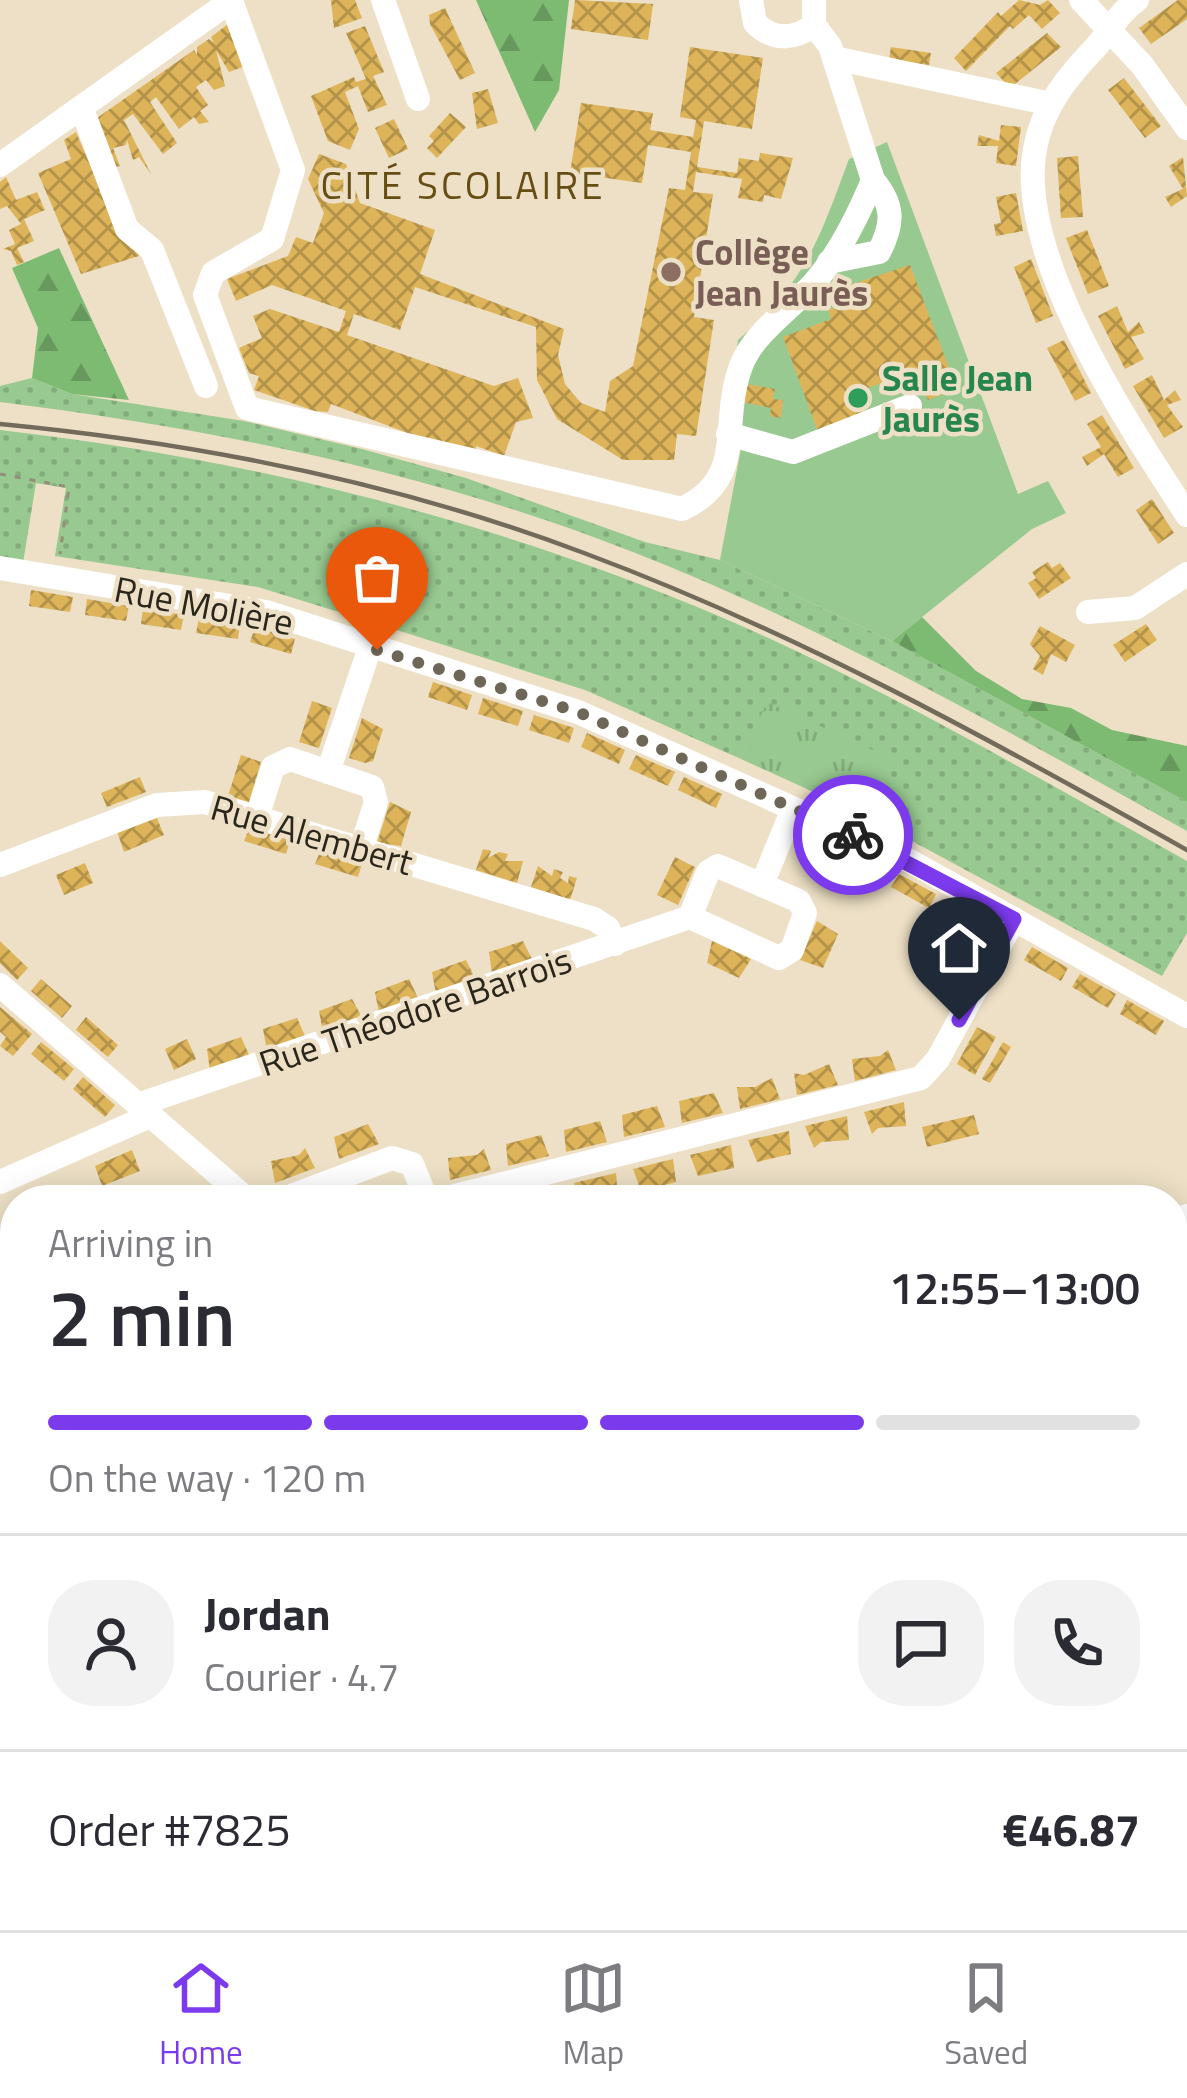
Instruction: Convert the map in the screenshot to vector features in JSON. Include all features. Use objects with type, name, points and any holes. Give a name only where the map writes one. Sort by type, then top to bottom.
[{"type":"street","points":[[383,0],[418,99]]},
{"type":"street","points":[[751,0],[754,23],[772,35],[792,36],[814,13],[834,58],[874,180],[890,199],[891,228],[879,252],[829,262]]},
{"type":"street","points":[[1082,0],[1187,128]]},
{"type":"street","points":[[1137,0],[1051,104],[1033,164],[1040,231],[1090,353],[1187,515]]},
{"type":"street","points":[[0,165],[231,1],[293,170],[272,239],[213,273],[205,295],[248,408],[682,509],[705,498],[722,481],[741,363],[829,262],[854,226],[874,180]]},
{"type":"street","points":[[834,58],[1051,104]]},
{"type":"street","points":[[82,109],[127,229],[152,250],[206,386]]},
{"type":"street","points":[[728,434],[794,452],[910,406]]},
{"type":"street","name":"Rue Molière","points":[[0,568],[248,608],[578,712],[908,860],[1187,1016]]},
{"type":"street","points":[[1088,611],[1135,608],[1187,574]]},
{"type":"street","points":[[328,772],[370,647]]},
{"type":"street","points":[[258,814],[279,761],[290,759],[375,792],[362,846]]},
{"type":"street","name":"Rue Alembert","points":[[0,865],[170,802],[205,802],[258,814],[594,920],[608,928],[615,944]]},
{"type":"street","points":[[763,882],[793,809]]},
{"type":"street","points":[[718,866],[800,901],[806,913],[792,950],[779,958],[689,917],[708,872],[718,866]]},
{"type":"street","name":"Rue Théodore Barrois","points":[[0,1182],[146,1109],[689,917]]},
{"type":"street","points":[[496,1185],[921,1078],[938,1059],[1014,919]]},
{"type":"street","points":[[0,986],[231,1185]]},
{"type":"street","points":[[321,1185],[392,1158],[412,1164],[421,1185]]},
{"type":"path","points":[[0,474],[69,487],[59,562]]},
{"type":"green space","points":[[476,0],[569,0],[559,90],[535,132]]},
{"type":"green space","name":"Salle Jean Jaurès","points":[[887,142],[1018,494],[1048,481],[1066,513],[1032,529],[892,641],[720,560],[744,432],[725,428],[738,340],[780,298],[808,258],[849,159]]},
{"type":"green space","points":[[59,248],[129,400],[72,394],[32,378],[38,328],[12,268]]},
{"type":"green space","points":[[32,378],[72,394],[244,421],[362,449],[466,478],[645,542],[720,560],[892,641],[1187,802],[1187,831],[859,654],[690,575],[515,510],[388,473],[196,432],[0,402],[0,386]]},
{"type":"green space","points":[[0,430],[187,458],[371,498],[551,552],[728,620],[903,704],[1187,861],[1187,933],[1162,976],[864,815],[889,758],[768,703],[741,759],[585,690],[381,625],[385,612],[416,621],[429,581],[353,556],[339,597],[375,608],[371,622],[258,587],[55,556],[66,488],[36,483],[23,563],[0,559]]},
{"type":"green space","points":[[352,555],[429,581],[416,622],[338,597]]},
{"type":"green space","points":[[922,617],[976,671],[1022,699],[1071,708],[1112,730],[1187,746],[1187,802],[892,641]]},
{"type":"green space","points":[[767,702],[890,758],[864,815],[741,759]]},
{"type":"building","points":[[331,0],[355,0],[362,18],[334,28]]},
{"type":"building","points":[[575,0],[653,4],[648,40],[571,29]]},
{"type":"building","points":[[1019,0],[1040,5],[1048,0],[1060,13],[1042,29],[1029,15],[1013,29],[1010,26],[966,71],[954,58],[998,12],[1001,16]]},
{"type":"building","points":[[1178,0],[1187,0],[1187,19],[1151,44],[1139,28]]},
{"type":"building","points":[[445,8],[475,73],[460,80],[430,24],[429,15]]},
{"type":"building","points":[[228,24],[245,66],[229,72],[216,50],[225,86],[214,90],[206,80],[196,87],[208,105],[200,111],[209,122],[199,124],[194,117],[179,129],[156,97],[150,102],[177,143],[163,154],[133,114],[124,120],[151,174],[139,157],[133,160],[127,140],[126,145],[113,148],[120,166],[116,167],[97,118],[194,50],[197,55],[197,47],[209,39],[214,43],[211,37]]},
{"type":"building","points":[[365,26],[384,72],[373,76],[387,105],[368,112],[358,86],[345,92],[359,129],[350,150],[328,141],[311,96],[354,77],[356,82],[366,79],[346,33]]},
{"type":"building","points":[[1047,33],[1061,47],[1010,88],[996,73]]},
{"type":"building","points":[[690,47],[763,58],[752,129],[704,121],[697,167],[737,173],[739,158],[759,161],[760,153],[793,158],[781,199],[764,195],[763,202],[738,198],[742,179],[696,172],[693,192],[713,194],[694,317],[714,320],[696,436],[677,434],[674,460],[623,460],[557,419],[537,380],[536,327],[415,287],[400,330],[354,314],[347,335],[494,386],[518,378],[533,418],[516,422],[504,456],[476,446],[475,452],[446,442],[444,447],[331,404],[328,412],[315,411],[254,390],[259,376],[249,373],[239,348],[262,338],[253,316],[270,309],[339,332],[346,311],[272,285],[236,301],[227,279],[288,256],[296,237],[313,243],[324,213],[308,179],[319,154],[346,164],[360,203],[435,230],[420,274],[564,329],[558,355],[565,384],[581,403],[605,412],[610,381],[633,366],[669,188],[685,190],[691,152],[648,145],[642,183],[570,173],[581,103],[653,113],[650,130],[693,137],[696,120],[680,117]]},
{"type":"building","points":[[891,47],[931,53],[929,65],[889,59]]},
{"type":"building","points":[[1124,78],[1161,126],[1145,138],[1108,90]]},
{"type":"building","points":[[488,89],[498,123],[477,129],[472,93]]},
{"type":"building","points":[[450,113],[466,127],[437,158],[427,148],[434,141],[429,136]]},
{"type":"building","points":[[394,119],[408,149],[389,158],[375,128]]},
{"type":"building","points":[[1001,125],[1021,127],[1016,166],[996,163],[998,146],[977,146],[979,135],[999,141]]},
{"type":"building","points":[[76,132],[122,240],[131,236],[139,256],[81,274],[38,173],[71,159],[64,140]]},
{"type":"building","points":[[1078,156],[1083,217],[1061,218],[1057,158]]},
{"type":"building","points":[[1183,157],[1187,196],[1171,207],[1165,197],[1183,189],[1169,166]]},
{"type":"building","points":[[6,177],[16,200],[37,192],[45,210],[24,219],[34,241],[17,248],[24,262],[17,265],[11,251],[3,249],[15,244],[9,230],[21,224],[7,206],[0,209],[0,182]]},
{"type":"building","points":[[1016,193],[1023,231],[996,236],[994,224],[1001,223],[996,197]]},
{"type":"building","points":[[1087,230],[1109,286],[1088,294],[1066,238]]},
{"type":"building","points":[[1031,259],[1053,316],[1036,323],[1014,267]]},
{"type":"building","points":[[910,265],[957,389],[928,400],[917,370],[857,392],[865,414],[818,432],[783,337],[831,319],[828,310],[856,299],[852,284]]},
{"type":"building","points":[[1117,306],[1128,332],[1139,322],[1145,333],[1131,337],[1144,359],[1125,369],[1098,316]]},
{"type":"building","points":[[1064,340],[1091,393],[1075,401],[1047,348]]},
{"type":"building","points":[[1152,375],[1164,400],[1175,390],[1181,400],[1167,405],[1183,427],[1164,438],[1133,386]]},
{"type":"building","points":[[746,384],[775,389],[773,399],[783,400],[781,418],[770,416],[771,408],[742,402]]},
{"type":"building","points":[[1102,415],[1134,468],[1118,477],[1104,454],[1087,466],[1082,457],[1101,447],[1087,424]]},
{"type":"building","points":[[1152,499],[1174,533],[1158,544],[1136,510]]},
{"type":"building","points":[[1048,562],[1052,568],[1060,563],[1071,578],[1039,599],[1028,583],[1036,578],[1032,572]]},
{"type":"building","points":[[31,590],[73,597],[70,612],[29,606]]},
{"type":"building","points":[[87,599],[129,606],[126,621],[85,615]]},
{"type":"building","points":[[143,608],[184,615],[181,630],[141,624]]},
{"type":"building","points":[[199,618],[240,624],[238,639],[196,633]]},
{"type":"building","points":[[1146,624],[1157,640],[1125,662],[1113,645]]},
{"type":"building","points":[[1040,626],[1075,645],[1066,662],[1051,654],[1043,675],[1033,669],[1040,656],[1030,644]]},
{"type":"building","points":[[255,627],[295,639],[291,654],[250,642]]},
{"type":"building","points":[[433,682],[472,695],[467,710],[428,697]]},
{"type":"building","points":[[483,698],[523,711],[518,726],[478,714]]},
{"type":"building","points":[[312,701],[332,708],[319,748],[299,742]]},
{"type":"building","points":[[534,715],[574,728],[569,743],[529,730]]},
{"type":"building","points":[[362,718],[383,729],[373,761],[365,763],[349,758]]},
{"type":"building","points":[[587,733],[625,750],[619,764],[581,747]]},
{"type":"building","points":[[241,755],[261,762],[249,802],[228,796]]},
{"type":"building","points":[[636,755],[675,772],[668,786],[629,769]]},
{"type":"building","points":[[140,777],[146,792],[107,807],[101,793]]},
{"type":"building","points":[[684,777],[722,794],[716,808],[678,790]]},
{"type":"building","points":[[390,802],[411,812],[401,846],[377,843]]},
{"type":"building","points":[[156,816],[164,835],[124,852],[117,831]]},
{"type":"building","points":[[252,822],[292,835],[286,854],[244,841]]},
{"type":"building","points":[[323,845],[364,857],[358,877],[315,864]]},
{"type":"building","points":[[483,849],[491,851],[488,858],[499,852],[508,854],[505,861],[523,861],[517,883],[476,870]]},
{"type":"building","points":[[853,853],[891,870],[884,883],[847,866]]},
{"type":"building","points":[[675,857],[695,867],[678,905],[657,895]]},
{"type":"building","points":[[85,863],[93,883],[64,895],[56,875]]},
{"type":"building","points":[[538,866],[552,876],[554,869],[563,872],[560,878],[568,883],[569,876],[577,878],[570,900],[531,887]]},
{"type":"building","points":[[899,874],[936,894],[929,908],[891,887]]},
{"type":"building","points":[[945,899],[982,920],[974,934],[937,913]]},
{"type":"building","points":[[817,921],[838,934],[823,968],[800,960]]},
{"type":"building","points":[[0,941],[28,968],[17,980],[0,963]]},
{"type":"building","points":[[523,941],[533,961],[492,974],[489,952]]},
{"type":"building","points":[[712,941],[751,959],[739,978],[707,963]]},
{"type":"building","points":[[1032,947],[1068,968],[1061,981],[1024,960]]},
{"type":"building","points":[[466,960],[476,980],[436,994],[432,972]]},
{"type":"building","points":[[1080,974],[1116,994],[1108,1008],[1072,987]]},
{"type":"building","points":[[41,979],[72,1006],[62,1018],[31,991]]},
{"type":"building","points":[[409,979],[419,1000],[379,1013],[375,992]]},
{"type":"building","points":[[352,999],[363,1019],[323,1032],[319,1011]]},
{"type":"building","points":[[1127,1000],[1164,1021],[1156,1035],[1120,1014]]},
{"type":"building","points":[[0,1007],[32,1034],[13,1056],[0,1046],[6,1037],[0,1032]]},
{"type":"building","points":[[86,1017],[118,1045],[108,1057],[76,1030]]},
{"type":"building","points":[[297,1018],[306,1038],[267,1051],[263,1029]]},
{"type":"building","points":[[977,1027],[996,1037],[975,1075],[957,1064]]},
{"type":"building","points":[[241,1037],[250,1057],[210,1071],[207,1049]]},
{"type":"building","points":[[187,1039],[196,1059],[174,1070],[165,1049]]},
{"type":"building","points":[[41,1042],[74,1069],[64,1081],[31,1054]]},
{"type":"building","points":[[1003,1042],[1011,1047],[990,1083],[982,1079]]},
{"type":"building","points":[[888,1050],[896,1070],[855,1081],[852,1059],[880,1056]]},
{"type":"building","points":[[829,1064],[838,1085],[797,1095],[794,1073],[804,1075]]},
{"type":"building","points":[[83,1077],[115,1105],[105,1117],[73,1089]]},
{"type":"building","points":[[772,1078],[780,1099],[740,1109],[737,1087],[755,1087]]},
{"type":"building","points":[[714,1093],[723,1113],[682,1123],[679,1101]]},
{"type":"building","points":[[904,1102],[906,1126],[878,1128],[872,1134],[864,1112]]},
{"type":"building","points":[[657,1106],[665,1127],[624,1137],[622,1115]]},
{"type":"building","points":[[974,1115],[979,1134],[927,1147],[922,1127]]},
{"type":"building","points":[[847,1116],[849,1140],[821,1142],[814,1148],[805,1126]]},
{"type":"building","points":[[600,1121],[607,1142],[566,1152],[564,1130]]},
{"type":"building","points":[[368,1124],[379,1144],[339,1159],[334,1137]]},
{"type":"building","points":[[789,1131],[791,1154],[757,1162],[748,1140]]},
{"type":"building","points":[[541,1135],[549,1156],[508,1166],[506,1144]]},
{"type":"building","points":[[731,1145],[734,1168],[698,1176],[690,1155]]},
{"type":"building","points":[[305,1148],[315,1168],[275,1183],[271,1161],[299,1155]]},
{"type":"building","points":[[484,1149],[491,1170],[450,1180],[448,1158],[477,1155]]},
{"type":"building","points":[[132,1150],[140,1171],[102,1185],[95,1166]]},
{"type":"building","points":[[673,1159],[676,1182],[639,1185],[633,1169]]},
{"type":"building","points":[[616,1173],[617,1185],[574,1183]]},
{"type":"railway","points":[[0,424],[148,442],[296,469],[442,506],[584,553],[816,653],[1187,850]]},
{"type":"way so far","points":[[377,650],[578,712],[853,835]]},
{"type":"place","name":"Collège Jean Jaurès","points":[[671,272]]},
{"type":"place","name":"Salle Jean Jaurès","points":[[858,398]]},
{"type":"district","name":"CITÉ SCOLAIRE","points":[[463,184]]},
{"type":"route","points":[[853,835],[1014,919],[959,1020]]}]
